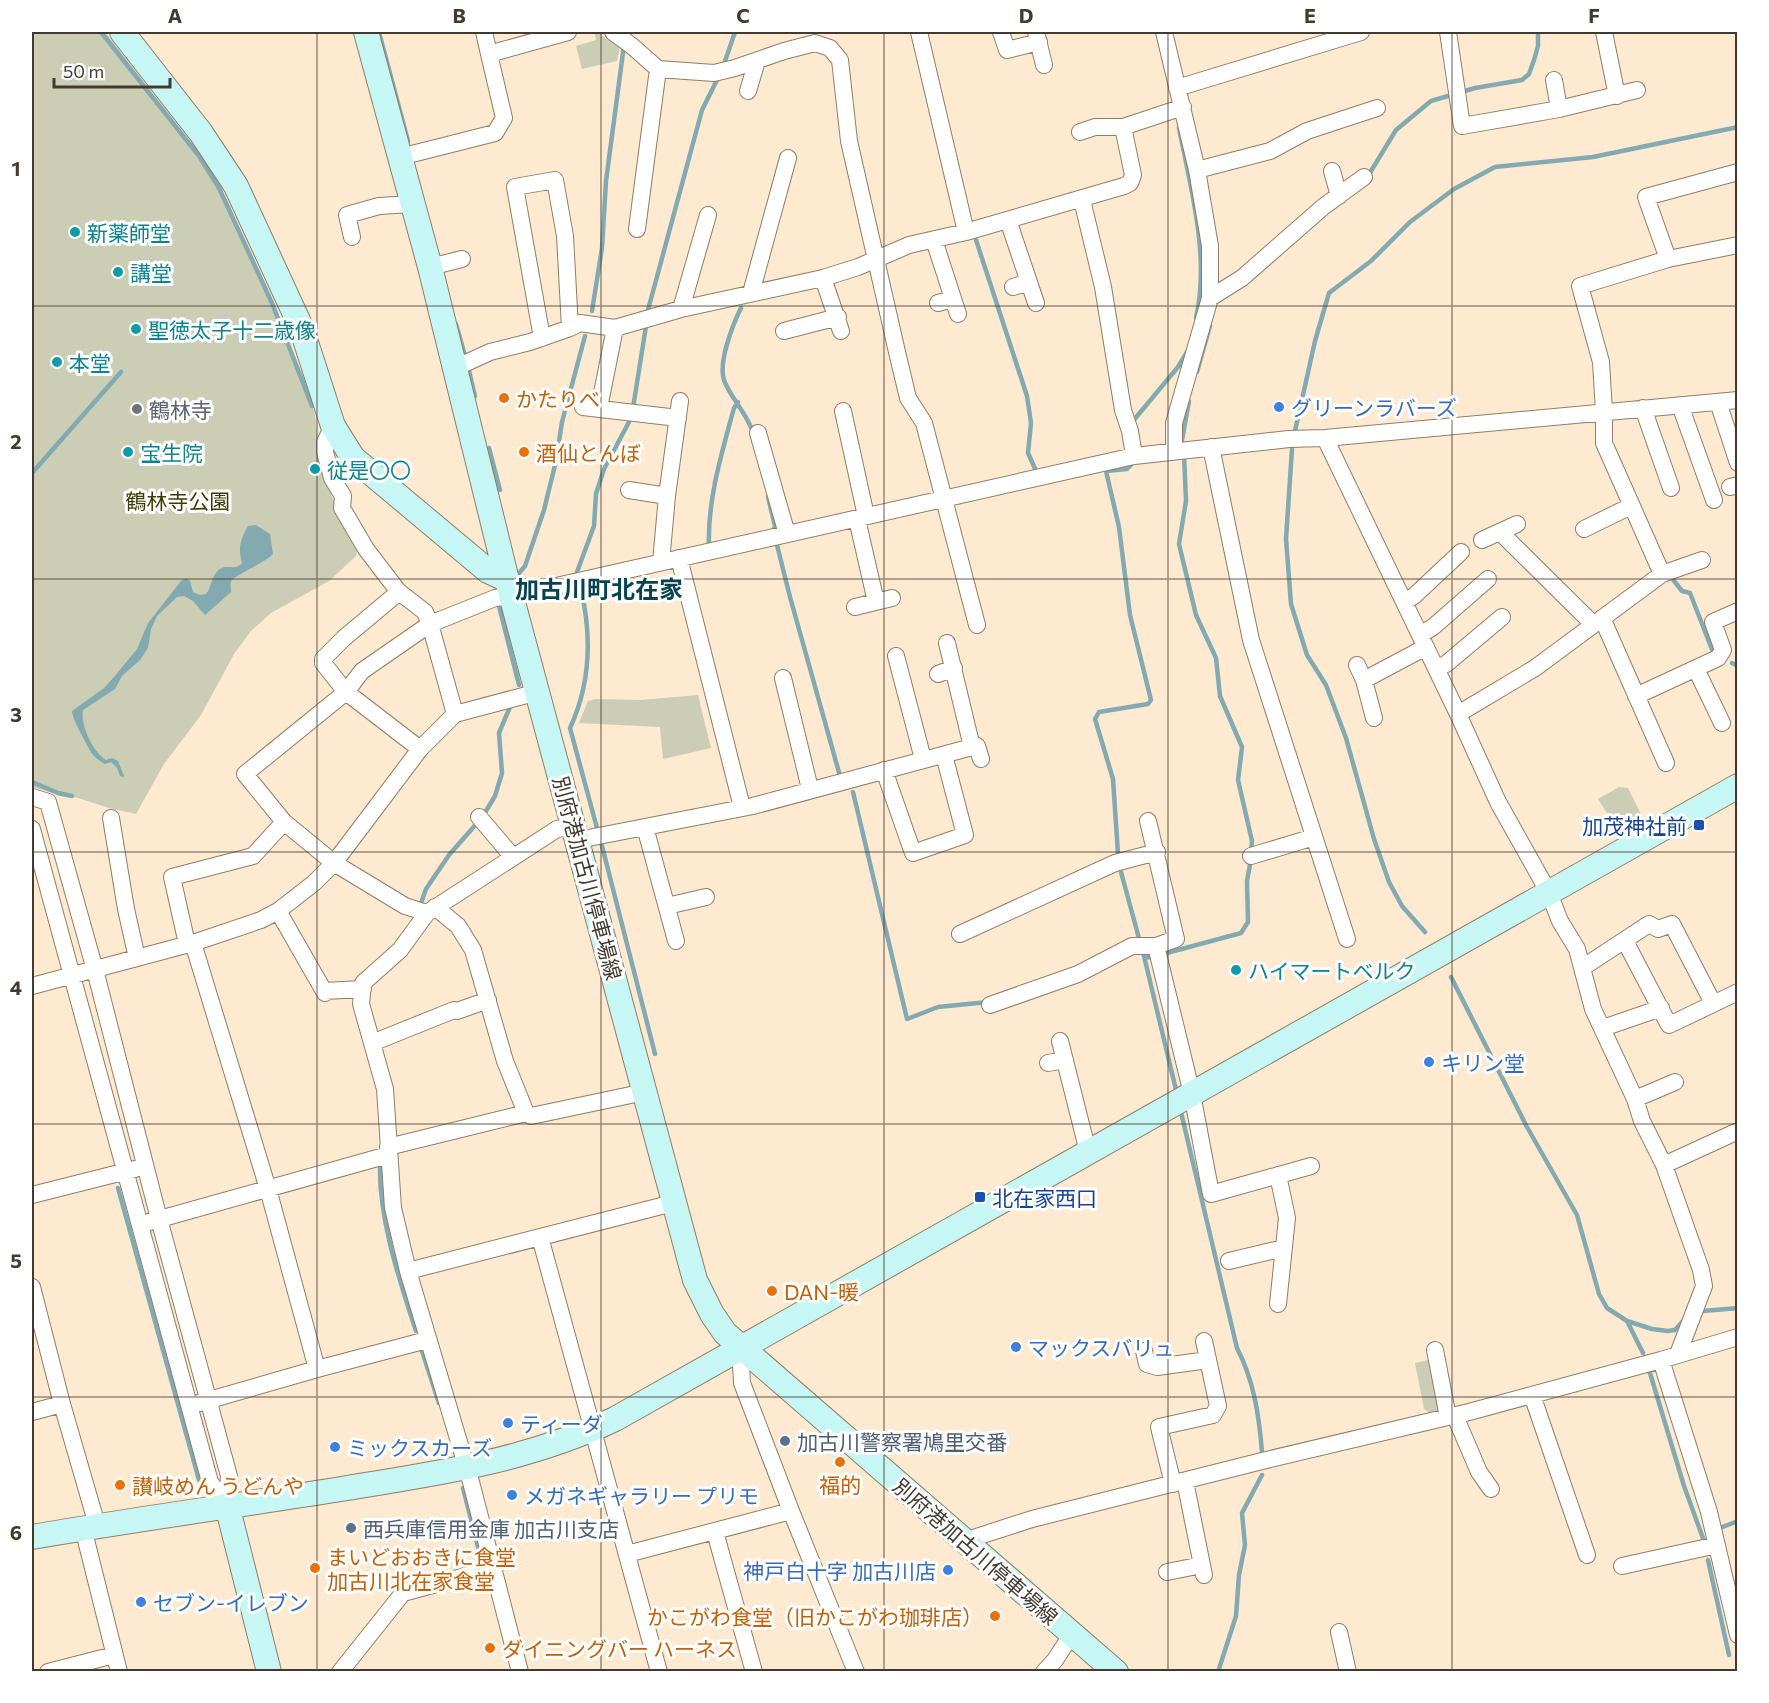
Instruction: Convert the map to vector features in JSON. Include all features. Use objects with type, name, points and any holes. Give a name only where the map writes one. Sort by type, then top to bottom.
[{"type":"street","points":[[122,32],[201,133],[236,186],[301,327],[333,426],[353,458],[509,588]]},
{"type":"street","name":"別府港加古川停車場線","points":[[366,32],[412,204],[437,266],[463,365],[509,588],[695,1280],[712,1314],[725,1333],[740,1347],[1116,1671]]},
{"type":"street","points":[[400,157],[495,134],[504,118],[484,32]]},
{"type":"street","points":[[489,54],[568,32]]},
{"type":"street","points":[[919,32],[966,232]]},
{"type":"street","points":[[1001,32],[1007,50],[1037,37],[1044,65]]},
{"type":"street","points":[[1164,32],[1197,170],[1210,246],[1210,298],[1174,423],[1174,451]]},
{"type":"street","points":[[1177,88],[1361,32]]},
{"type":"street","points":[[1448,32],[1462,126],[1559,109],[1638,90]]},
{"type":"street","points":[[1604,32],[1617,96]]},
{"type":"street","points":[[626,38],[658,69],[714,73],[815,43],[830,48],[840,60],[849,141],[909,398],[924,423],[977,624]]},
{"type":"street","points":[[747,91],[757,60]]},
{"type":"street","points":[[637,229],[658,69]]},
{"type":"street","points":[[1554,80],[1559,109]]},
{"type":"street","points":[[1080,132],[1098,121],[1123,127],[1183,107]]},
{"type":"street","points":[[1197,170],[1270,152],[1307,131],[1377,108]]},
{"type":"street","points":[[463,365],[489,352],[542,338],[580,323],[615,328],[681,309],[823,278],[858,267],[909,245],[1082,200],[1130,183],[1133,175],[1123,127]]},
{"type":"street","points":[[752,293],[786,191],[788,158]]},
{"type":"street","points":[[1332,171],[1338,196]]},
{"type":"street","points":[[1668,259],[1646,196],[1737,172]]},
{"type":"street","points":[[1210,298],[1242,278],[1338,196],[1364,177]]},
{"type":"street","points":[[542,338],[515,187],[555,180],[565,236],[570,328]]},
{"type":"street","points":[[1082,200],[1103,287],[1134,456]]},
{"type":"street","points":[[352,237],[346,215],[379,206],[412,204]]},
{"type":"street","points":[[681,309],[708,215]]},
{"type":"street","points":[[1008,220],[1021,285],[1036,303]]},
{"type":"street","points":[[934,240],[950,305]]},
{"type":"street","points":[[1662,574],[1604,443],[1601,362],[1580,286],[1668,259],[1737,245]]},
{"type":"street","points":[[437,266],[462,259]]},
{"type":"street","points":[[784,332],[840,324],[823,278]]},
{"type":"street","points":[[615,328],[591,407],[679,409],[661,562]]},
{"type":"street","points":[[645,1092],[531,1116],[526,1113],[505,1061],[473,950],[458,927],[431,910],[405,906],[334,863],[284,822],[245,774],[346,692],[362,671],[430,624],[495,598],[509,588],[661,562],[1134,456],[1289,439],[1325,438],[1737,400]]},
{"type":"street","points":[[1718,402],[1737,463]]},
{"type":"street","points":[[1680,405],[1714,500]]},
{"type":"street","points":[[1643,408],[1671,488]]},
{"type":"street","points":[[843,411],[861,518],[884,600],[855,607]]},
{"type":"street","points":[[333,426],[326,442],[325,452],[332,478],[343,496],[342,508],[366,549],[399,592],[425,612],[455,714]]},
{"type":"street","points":[[758,433],[787,534]]},
{"type":"street","points":[[1325,438],[1498,802],[1549,893],[1560,921],[1577,949],[1593,1009],[1664,1165],[1701,1270],[1704,1286],[1678,1354]]},
{"type":"street","points":[[1211,447],[1251,640],[1347,939]]},
{"type":"street","points":[[629,490],[667,496]]},
{"type":"street","points":[[1584,529],[1631,506]]},
{"type":"street","points":[[1482,540],[1517,524]]},
{"type":"street","points":[[1500,532],[1598,621],[1636,696],[1666,763]]},
{"type":"street","points":[[1404,602],[1414,596],[1461,552]]},
{"type":"street","points":[[679,558],[742,807]]},
{"type":"street","points":[[1458,714],[1534,668],[1662,574],[1702,560]]},
{"type":"street","points":[[1364,680],[1423,641],[1433,627],[1488,579]]},
{"type":"street","points":[[399,592],[323,658],[323,663],[346,692],[420,749]]},
{"type":"street","points":[[1636,696],[1720,656],[1723,650],[1713,622],[1737,611]]},
{"type":"street","points":[[1436,668],[1446,664],[1498,626]]},
{"type":"street","points":[[514,1669],[495,1568],[427,1340],[393,1208],[385,1089],[361,1004],[363,983],[396,955],[431,910],[557,830],[576,833],[645,827],[742,807],[922,759],[976,753],[946,643]]},
{"type":"street","points":[[896,656],[922,759]]},
{"type":"street","points":[[1357,665],[1364,680],[1374,718]]},
{"type":"street","points":[[938,674],[954,668]]},
{"type":"street","points":[[1696,669],[1722,723]]},
{"type":"street","points":[[783,678],[810,789]]},
{"type":"street","points":[[32,986],[190,944],[261,920],[278,911],[314,884],[334,863],[420,749],[455,714],[538,692]]},
{"type":"street","points":[[884,770],[913,853],[965,835],[944,755]]},
{"type":"street","points":[[32,1537],[467,1468],[554,1444],[593,1429],[1737,786]]},
{"type":"street","points":[[32,797],[48,802],[95,970],[159,1219],[229,1476],[227,1505],[269,1671]]},
{"type":"street","points":[[111,818],[126,909],[137,958]]},
{"type":"street","points":[[479,818],[513,857]]},
{"type":"street","points":[[990,1005],[1078,975],[1132,946],[1156,946],[1176,939],[1148,821]]},
{"type":"street","points":[[284,822],[253,856],[172,877],[190,944],[268,1189],[317,1369]]},
{"type":"street","points":[[645,827],[676,941]]},
{"type":"street","points":[[32,829],[210,1482],[227,1505]]},
{"type":"street","points":[[1251,856],[1314,837]]},
{"type":"street","points":[[960,934],[1115,863],[1157,852]]},
{"type":"street","points":[[667,906],[706,897]]},
{"type":"street","points":[[278,911],[325,992],[363,990]]},
{"type":"street","points":[[1582,968],[1649,924],[1658,929],[1672,924],[1713,1003]]},
{"type":"street","points":[[1625,941],[1668,1024],[1737,992]]},
{"type":"street","points":[[1156,946],[1192,1094],[1211,1194],[1311,1166]]},
{"type":"street","points":[[372,1043],[454,1010],[488,1000]]},
{"type":"street","points":[[1603,1028],[1660,1008]]},
{"type":"street","points":[[1060,1041],[1088,1152]]},
{"type":"street","points":[[1048,1063],[1065,1060]]},
{"type":"street","points":[[1635,1099],[1675,1082]]},
{"type":"street","points":[[140,1225],[268,1189],[388,1151],[526,1113]]},
{"type":"street","points":[[1664,1165],[1737,1131]]},
{"type":"street","points":[[32,1195],[146,1166]]},
{"type":"street","points":[[1278,1175],[1287,1218],[1278,1304]]},
{"type":"street","points":[[408,1271],[674,1203]]},
{"type":"street","points":[[540,1237],[659,1671]]},
{"type":"street","points":[[1230,1261],[1284,1248]]},
{"type":"street","points":[[33,1297],[62,1404],[119,1671]]},
{"type":"street","points":[[964,1541],[1032,1519],[1452,1417],[1737,1337]]},
{"type":"street","points":[[189,1405],[427,1340]]},
{"type":"street","points":[[1167,1572],[1203,1570],[1179,1482],[1160,1427],[1213,1415],[1218,1406],[1204,1341]]},
{"type":"street","points":[[740,1347],[742,1383],[856,1671]]},
{"type":"street","points":[[1435,1350],[1452,1417],[1479,1473],[1491,1489]]},
{"type":"street","points":[[1144,1351],[1147,1364],[1157,1368],[1208,1360]]},
{"type":"street","points":[[1661,1360],[1718,1545],[1737,1635]]},
{"type":"street","points":[[1532,1395],[1565,1513],[1587,1555]]},
{"type":"street","points":[[32,1412],[62,1404]]},
{"type":"street","points":[[627,1554],[791,1511]]},
{"type":"street","points":[[715,1532],[754,1671]]},
{"type":"street","points":[[1622,1566],[1718,1545]]},
{"type":"street","points":[[340,1671],[403,1593],[495,1568]]},
{"type":"street","points":[[1339,1632],[1348,1671]]},
{"type":"street","points":[[1044,1671],[1055,1660],[1072,1634]]},
{"type":"street","points":[[48,1671],[114,1655]]},
{"type":"green space","name":"鶴林寺公園","points":[[32,32],[105,32],[207,163],[230,206],[315,405],[313,407],[321,468],[333,499],[358,549],[356,556],[329,581],[271,613],[251,631],[234,654],[201,715],[164,764],[136,814],[32,787]]},
{"type":"green space","points":[[598,33],[620,47],[617,61],[582,69],[576,46],[596,40],[595,34]]},
{"type":"green space","points":[[698,695],[711,748],[663,759],[660,727],[579,723],[588,701],[595,699],[641,700]]},
{"type":"green space","points":[[1619,787],[1628,788],[1642,816],[1618,830],[1598,799]]},
{"type":"green space","points":[[1433,1359],[1444,1410],[1432,1414],[1424,1409],[1415,1363]]},
{"type":"water","points":[[256,525],[270,534],[273,554],[233,579],[231,592],[205,615],[193,601],[184,596],[177,597],[157,616],[151,629],[148,648],[140,660],[122,676],[115,689],[83,710],[84,723],[92,745],[106,760],[112,758],[118,761],[124,776],[120,776],[117,768],[111,762],[105,764],[93,755],[77,726],[72,711],[104,688],[114,677],[137,649],[148,623],[181,581],[186,578],[190,581],[193,592],[200,595],[206,594],[220,569],[237,567],[242,563],[240,544],[248,526]]},
{"type":"waterway","points":[[101,32],[199,156],[219,188],[272,303],[312,406]]},
{"type":"waterway","points":[[379,32],[408,141]]},
{"type":"waterway","points":[[723,67],[735,32]]},
{"type":"waterway","points":[[1368,176],[1396,130],[1431,101],[1475,88],[1522,80],[1529,74],[1534,60],[1538,46],[1538,32]]},
{"type":"waterway","points":[[592,311],[602,248],[606,181],[624,45]]},
{"type":"waterway","points":[[648,310],[702,110],[718,78]]},
{"type":"waterway","points":[[1295,431],[1315,341],[1329,293],[1371,261],[1410,222],[1454,189],[1495,167],[1593,157],[1738,127]]},
{"type":"waterway","points":[[1179,128],[1200,247],[1200,295],[1196,318]]},
{"type":"waterway","points":[[976,240],[1027,396],[1031,423],[1028,453],[1037,473]]},
{"type":"waterway","points":[[741,308],[727,343],[723,372],[726,386],[753,433]]},
{"type":"waterway","points":[[456,324],[466,359]]},
{"type":"waterway","points":[[633,408],[646,326]]},
{"type":"waterway","points":[[1197,372],[1210,326]]},
{"type":"waterway","points":[[514,579],[525,566],[544,510],[556,461],[562,422],[585,336]]},
{"type":"waterway","points":[[1133,421],[1178,367],[1187,352]]},
{"type":"waterway","points":[[468,367],[475,396]]},
{"type":"waterway","points":[[32,473],[121,372]]},
{"type":"waterway","points":[[1182,440],[1189,401]]},
{"type":"waterway","points":[[709,547],[710,512],[716,477],[734,408],[738,402]]},
{"type":"waterway","points":[[577,572],[594,526],[596,494],[604,469],[629,422]]},
{"type":"waterway","points":[[489,448],[500,490]]},
{"type":"waterway","points":[[1292,449],[1286,539],[1291,604],[1307,655],[1326,685],[1346,738],[1374,839],[1389,882],[1402,906],[1425,932]]},
{"type":"waterway","points":[[1184,454],[1186,501],[1179,544],[1196,615],[1216,658],[1220,696],[1242,747],[1238,780],[1252,841],[1251,851]]},
{"type":"waterway","points":[[1118,854],[1113,779],[1095,719],[1099,712],[1148,704],[1151,700],[1130,615],[1119,527],[1106,471],[1127,469],[1131,465]]},
{"type":"waterway","points":[[768,497],[775,526],[773,532]]},
{"type":"waterway","points":[[777,545],[840,776],[844,775]]},
{"type":"waterway","points":[[1671,577],[1682,591],[1690,593],[1713,652]]},
{"type":"waterway","points":[[581,589],[587,625],[588,660],[582,694],[570,728],[597,828]]},
{"type":"waterway","points":[[499,601],[519,685]]},
{"type":"waterway","points":[[1732,663],[1738,666]]},
{"type":"waterway","points":[[483,816],[495,796],[502,773],[499,733],[510,707]]},
{"type":"waterway","points":[[32,782],[72,796]]},
{"type":"waterway","points":[[853,792],[907,1019],[938,1007],[988,1002]]},
{"type":"waterway","points":[[420,906],[426,889],[449,855],[478,822]]},
{"type":"waterway","points":[[600,838],[655,1054]]},
{"type":"waterway","points":[[1163,954],[1241,933],[1248,922],[1247,881],[1251,859]]},
{"type":"waterway","points":[[1121,872],[1140,942]]},
{"type":"waterway","points":[[1144,956],[1177,1094]]},
{"type":"waterway","points":[[1145,958],[1154,956]]},
{"type":"waterway","points":[[1451,977],[1527,1127],[1577,1215],[1599,1294],[1607,1308],[1627,1321],[1643,1353]]},
{"type":"waterway","points":[[1180,1108],[1237,1348],[1248,1373],[1255,1398],[1262,1452]]},
{"type":"waterway","points":[[380,1161],[382,1204],[386,1226],[416,1331]]},
{"type":"waterway","points":[[118,1188],[199,1480]]},
{"type":"waterway","points":[[1703,1311],[1738,1308]]},
{"type":"waterway","points":[[1627,1321],[1652,1329],[1668,1331],[1675,1330],[1683,1321]]},
{"type":"waterway","points":[[422,1351],[439,1403]]},
{"type":"waterway","points":[[1650,1373],[1684,1486],[1704,1541]]},
{"type":"waterway","points":[[1218,1672],[1236,1616],[1239,1575],[1245,1545],[1242,1513],[1262,1475]]},
{"type":"waterway","points":[[463,1488],[481,1559]]},
{"type":"waterway","points":[[1720,1528],[1738,1521]]},
{"type":"waterway","points":[[1708,1560],[1729,1655]]},
{"type":"place","name":"新薬師堂","points":[[75,232]]},
{"type":"place","name":"講堂","points":[[118,272]]},
{"type":"place","name":"聖徳太子十二歳像","points":[[136,329]]},
{"type":"place","name":"本堂","points":[[57,362]]},
{"type":"place","name":"かたりべ","points":[[504,398]]},
{"type":"place","name":"グリーンラバーズ","points":[[1279,407]]},
{"type":"place","name":"鶴林寺","points":[[137,409]]},
{"type":"place","name":"宝生院","points":[[128,452]]},
{"type":"place","name":"酒仙とんぼ","points":[[524,452]]},
{"type":"place","name":"従是〇〇","points":[[315,469]]},
{"type":"place","name":"加茂神社前","points":[[1699,825]]},
{"type":"place","name":"ハイマートベルク","points":[[1236,970]]},
{"type":"place","name":"キリン堂","points":[[1429,1062]]},
{"type":"place","name":"北在家西口","points":[[980,1197]]},
{"type":"place","name":"DAN-暖","points":[[772,1291]]},
{"type":"place","name":"マックスバリュ","points":[[1016,1347]]},
{"type":"place","name":"ティーダ","points":[[508,1423]]},
{"type":"place","name":"加古川警察署鳩里交番","points":[[785,1441]]},
{"type":"place","name":"ミックスカーズ","points":[[335,1447]]},
{"type":"place","name":"福的","points":[[840,1462]]},
{"type":"place","name":"讃岐めん うどんや","points":[[120,1485]]},
{"type":"place","name":"メガネギャラリー プリモ","points":[[512,1495]]},
{"type":"place","name":"西兵庫信用金庫 加古川支店","points":[[351,1528]]},
{"type":"place","name":"まいどおおきに食堂 加古川北在家食堂","points":[[315,1568]]},
{"type":"place","name":"神戸白十字 加古川店","points":[[948,1570]]},
{"type":"place","name":"セブン-イレブン","points":[[141,1602]]},
{"type":"place","name":"かこがわ食堂（旧かこがわ珈琲店）","points":[[995,1616]]},
{"type":"place","name":"ダイニングバー ハーネス","points":[[490,1648]]},
{"type":"district","name":"加古川町北在家","points":[[599,588]]}]
